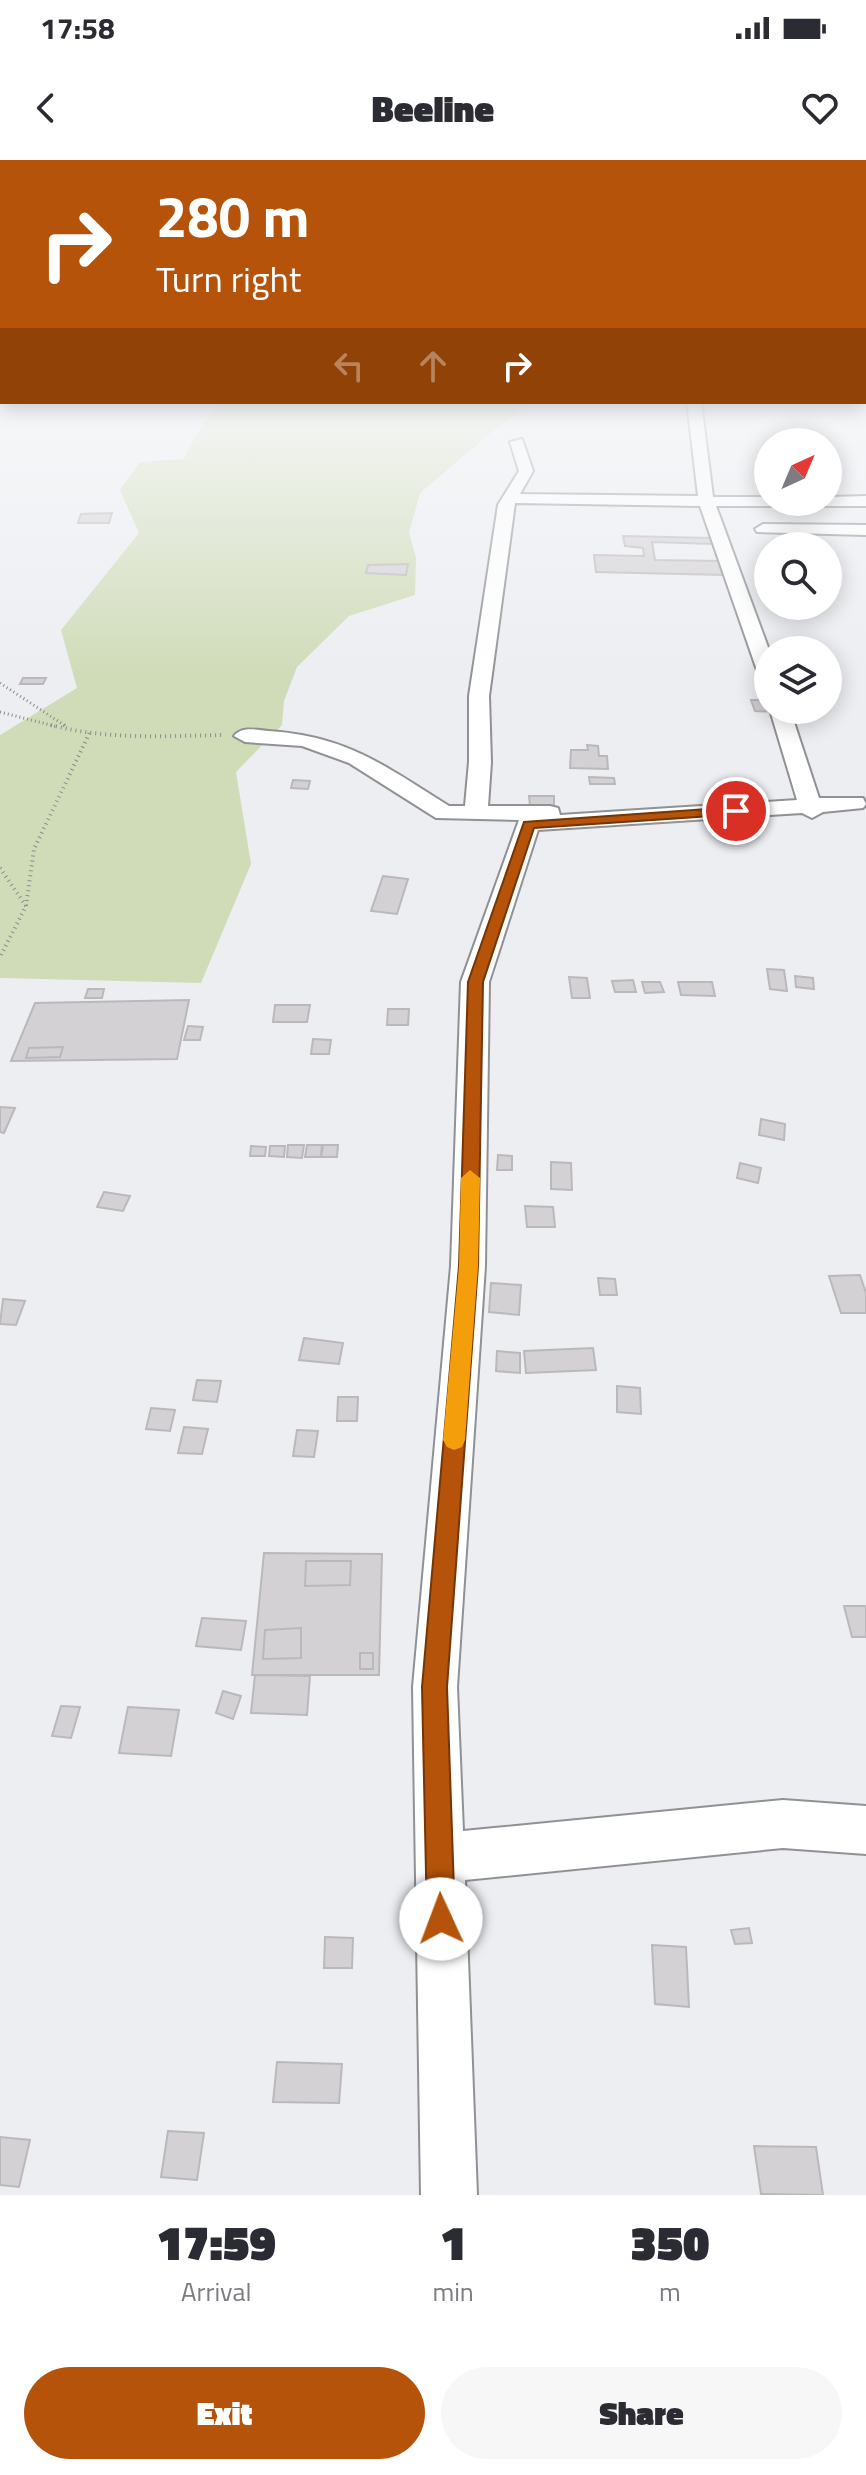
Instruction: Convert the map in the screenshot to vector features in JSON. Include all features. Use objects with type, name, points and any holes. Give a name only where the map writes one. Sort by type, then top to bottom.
[{"type":"street","points":[[476,813],[480,762],[479,696],[506,505],[518,485]]},
{"type":"street","points":[[704,485],[706,501],[755,636]]},
{"type":"street","points":[[510,498],[754,502]]},
{"type":"street","points":[[842,501],[866,501]]},
{"type":"street","points":[[763,529],[866,530]]},
{"type":"street","points":[[784,724],[812,811]]},
{"type":"street","points":[[245,736],[305,740],[357,758],[444,813],[812,811],[861,804]]},
{"type":"street","points":[[449,2195],[435,1687],[468,1266],[475,982],[528,824],[861,804]]},
{"type":"street","points":[[439,1858],[783,1824],[866,1830]]},
{"type":"path","points":[[0,683],[72,731]]},
{"type":"path","points":[[0,712],[72,731],[142,737],[245,736]]},
{"type":"path","points":[[0,957],[26,906],[34,849],[90,732]]},
{"type":"path","points":[[0,868],[26,906]]},
{"type":"green space","points":[[124,485],[429,485],[420,493],[409,533],[416,558],[415,595],[349,616],[297,667],[284,701],[282,725],[236,772],[251,864],[201,983],[0,978],[0,735],[77,688],[61,630],[139,533],[120,490]]},
{"type":"building","points":[[112,513],[109,523],[78,523],[81,514]]},
{"type":"building","points":[[623,536],[712,538],[714,544],[652,542],[655,560],[720,561],[723,575],[596,572],[594,555],[644,556],[643,548],[625,546]]},
{"type":"building","points":[[408,564],[406,575],[366,573],[368,565]]},
{"type":"building","points":[[23,678],[46,678],[43,684],[20,684]]},
{"type":"building","points":[[587,745],[598,746],[599,756],[607,756],[608,769],[570,768],[571,750],[588,750]]},
{"type":"building","points":[[589,777],[614,778],[615,784],[590,784]]},
{"type":"building","points":[[293,780],[310,781],[308,789],[291,788]]},
{"type":"building","points":[[529,796],[554,796],[554,806],[530,806]]},
{"type":"building","points":[[383,876],[408,879],[397,914],[371,911]]},
{"type":"building","points":[[767,969],[784,970],[787,991],[770,989]]},
{"type":"building","points":[[795,976],[813,978],[814,989],[796,987]]},
{"type":"building","points":[[569,977],[587,978],[590,998],[572,998]]},
{"type":"building","points":[[633,980],[636,992],[615,992],[612,981]]},
{"type":"building","points":[[642,982],[660,982],[664,992],[645,993]]},
{"type":"building","points":[[678,982],[712,982],[715,996],[681,995]]},
{"type":"building","points":[[88,989],[104,989],[102,998],[85,998]]},
{"type":"building","points":[[189,1000],[177,1059],[11,1061],[35,1003]]},
{"type":"building","points":[[275,1005],[310,1005],[307,1022],[273,1022]]},
{"type":"building","points":[[388,1009],[409,1009],[408,1025],[387,1025]]},
{"type":"building","points":[[188,1026],[203,1027],[200,1040],[184,1040]]},
{"type":"building","points":[[313,1039],[331,1040],[329,1054],[311,1054]]},
{"type":"building","points":[[63,1047],[60,1057],[26,1058],[29,1048]]},
{"type":"building","points":[[0,1107],[15,1108],[4,1133],[0,1132]]},
{"type":"building","points":[[761,1119],[785,1124],[784,1140],[759,1135]]},
{"type":"building","points":[[288,1145],[304,1145],[302,1158],[287,1157]]},
{"type":"building","points":[[307,1145],[322,1145],[321,1157],[305,1157]]},
{"type":"building","points":[[323,1145],[338,1145],[337,1157],[321,1157]]},
{"type":"building","points":[[251,1146],[266,1147],[265,1156],[250,1156]]},
{"type":"building","points":[[270,1146],[285,1146],[284,1157],[269,1156]]},
{"type":"building","points":[[498,1155],[512,1156],[512,1170],[497,1170]]},
{"type":"building","points":[[551,1162],[571,1163],[572,1190],[551,1189]]},
{"type":"building","points":[[740,1163],[761,1168],[758,1183],[737,1178]]},
{"type":"building","points":[[104,1192],[130,1196],[123,1211],[97,1207]]},
{"type":"building","points":[[525,1206],[553,1207],[555,1227],[527,1227]]},
{"type":"building","points":[[860,1275],[866,1293],[866,1313],[841,1313],[829,1276]]},
{"type":"building","points":[[598,1278],[615,1279],[617,1295],[600,1295]]},
{"type":"building","points":[[491,1283],[521,1285],[519,1315],[489,1312]]},
{"type":"building","points":[[3,1299],[25,1301],[16,1325],[0,1324]]},
{"type":"building","points":[[304,1338],[343,1343],[339,1364],[299,1360]]},
{"type":"building","points":[[593,1348],[596,1370],[526,1373],[524,1351]]},
{"type":"building","points":[[497,1351],[520,1353],[520,1373],[496,1371]]},
{"type":"building","points":[[197,1380],[221,1381],[217,1402],[193,1400]]},
{"type":"building","points":[[617,1386],[640,1388],[641,1414],[617,1412]]},
{"type":"building","points":[[338,1397],[358,1397],[357,1421],[337,1421]]},
{"type":"building","points":[[151,1408],[175,1410],[170,1431],[146,1429]]},
{"type":"building","points":[[184,1427],[208,1429],[202,1454],[178,1453]]},
{"type":"building","points":[[297,1430],[318,1431],[314,1457],[293,1456]]},
{"type":"building","points":[[264,1553],[382,1554],[379,1675],[252,1675]]},
{"type":"building","points":[[306,1561],[351,1561],[350,1585],[305,1586]]},
{"type":"building","points":[[844,1606],[866,1606],[866,1637],[852,1637]]},
{"type":"building","points":[[202,1618],[246,1621],[241,1650],[196,1646]]},
{"type":"building","points":[[301,1628],[301,1658],[263,1659],[265,1630]]},
{"type":"building","points":[[360,1653],[373,1653],[373,1669],[360,1669]]},
{"type":"building","points":[[255,1675],[310,1676],[307,1715],[251,1713]]},
{"type":"building","points":[[223,1691],[241,1696],[233,1719],[216,1713]]},
{"type":"building","points":[[61,1706],[80,1707],[71,1738],[52,1736]]},
{"type":"building","points":[[128,1707],[179,1710],[171,1756],[119,1753]]},
{"type":"building","points":[[749,1928],[752,1943],[735,1944],[731,1930]]},
{"type":"building","points":[[325,1937],[353,1938],[352,1968],[324,1968]]},
{"type":"building","points":[[652,1945],[686,1947],[689,2007],[655,2004]]},
{"type":"building","points":[[277,2062],[342,2064],[339,2103],[273,2102]]},
{"type":"building","points":[[168,2131],[204,2133],[197,2180],[161,2177]]},
{"type":"building","points":[[0,2137],[30,2140],[19,2187],[0,2185]]},
{"type":"building","points":[[754,2146],[816,2147],[823,2195],[761,2194]]},
{"type":"slow traffic","points":[[454,1440],[468,1266],[470,1178]]},
{"type":"route","points":[[441,1919],[435,1687],[468,1266],[475,982],[528,824],[736,811]]}]
